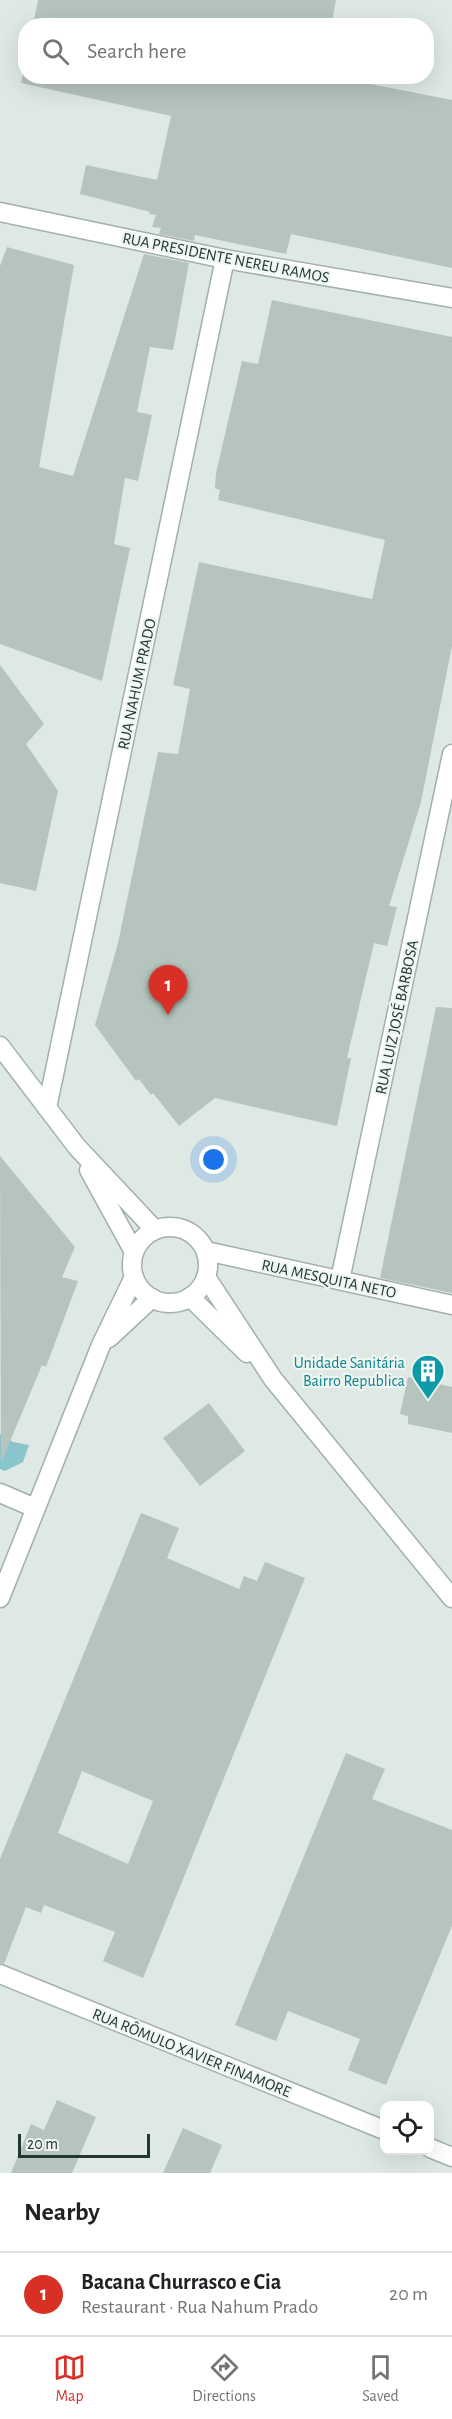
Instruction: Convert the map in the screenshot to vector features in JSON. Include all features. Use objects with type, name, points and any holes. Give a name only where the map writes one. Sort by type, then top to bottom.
[{"type":"street","name":"RUA PRESIDENTE NEREU RAMOS","points":[[0,212],[225,259],[452,298]]},
{"type":"street","name":"RUA NAHUM PRADO","points":[[47,1108],[225,259]]},
{"type":"street","name":"RUA LUIZ JOSÉ BARBOSA","points":[[340,1280],[452,753]]},
{"type":"street","points":[[0,1046],[77,1148],[155,1230]]},
{"type":"street","points":[[0,1598],[101,1345],[134,1277],[134,1252],[77,1148]]},
{"type":"street","points":[[134,1252],[142,1238],[155,1230],[180,1228],[190,1233],[206,1251],[206,1277],[199,1289],[190,1297],[164,1302],[152,1298],[141,1289],[134,1277]]},
{"type":"street","name":"RUA MESQUITA NETO","points":[[206,1251],[452,1305]]},
{"type":"street","points":[[206,1277],[273,1379],[452,1598]]},
{"type":"street","points":[[190,1297],[273,1379]]},
{"type":"street","points":[[101,1345],[152,1298]]},
{"type":"street","points":[[0,1493],[35,1508]]},
{"type":"street","name":"RUA RÔMULO XAVIER FINAMORE","points":[[0,1974],[380,2128]]},
{"type":"street","points":[[434,2150],[452,2157]]},
{"type":"water","points":[[0,1434],[13,1442],[29,1445],[23,1462],[5,1471],[0,1469]]},
{"type":"building","points":[[38,0],[336,0],[333,18],[35,18]]},
{"type":"building","points":[[26,84],[371,84],[452,100],[452,268],[291,234],[286,254],[195,235],[194,241],[159,234],[161,228],[152,227],[156,215],[149,214],[150,212],[80,194],[86,165],[157,180],[171,116]]},
{"type":"building","points":[[7,247],[74,265],[39,467],[73,476],[144,254],[189,263],[173,350],[150,347],[137,412],[152,415],[138,481],[125,478],[114,544],[130,548],[102,681],[0,644],[0,266]]},
{"type":"building","points":[[272,300],[452,337],[452,646],[421,802],[389,906],[397,907],[387,946],[374,943],[347,1058],[351,1058],[337,1126],[215,1098],[179,1126],[153,1093],[151,1095],[139,1079],[136,1081],[95,1025],[118,943],[158,752],[178,754],[190,689],[173,685],[199,562],[372,599],[385,540],[218,500],[220,490],[215,488],[216,473],[242,361],[258,364]]},
{"type":"building","points":[[0,665],[44,724],[26,744],[58,791],[36,891],[0,883]]},
{"type":"building","points":[[436,1007],[452,1008],[452,1293],[380,1278]]},
{"type":"building","points":[[0,1156],[75,1247],[62,1277],[78,1281],[46,1367],[42,1365],[1,1463]]},
{"type":"building","name":"Unidade Sanitária Bairro Republica","points":[[408,1377],[452,1387],[452,1433],[408,1424],[408,1416],[400,1414]]},
{"type":"building","points":[[209,1403],[245,1451],[200,1486],[163,1438]]},
{"type":"building","points":[[141,1513],[179,1528],[167,1558],[239,1589],[244,1576],[257,1581],[265,1562],[305,1578],[143,1978],[103,1961],[115,1932],[44,1905],[41,1913],[26,1907],[4,1964],[0,1963],[0,1859]],"holes":[[[82,1771],[153,1801],[128,1864],[58,1833]]]},
{"type":"building","points":[[346,1753],[385,1769],[372,1799],[452,1830],[452,1926],[386,2085],[348,2070],[360,2039],[288,2011],[276,2041],[235,2025]]},
{"type":"building","points":[[57,2100],[96,2117],[72,2173],[11,2173],[31,2124],[44,2130]]},
{"type":"building","points":[[183,2128],[222,2145],[210,2173],[163,2173]]},
{"type":"place","name":"Bacana Churrasco e Cia","points":[[168,1015]]},
{"type":"place","name":"Unidade Sanitária Bairro Republica","points":[[428,1400]]}]
